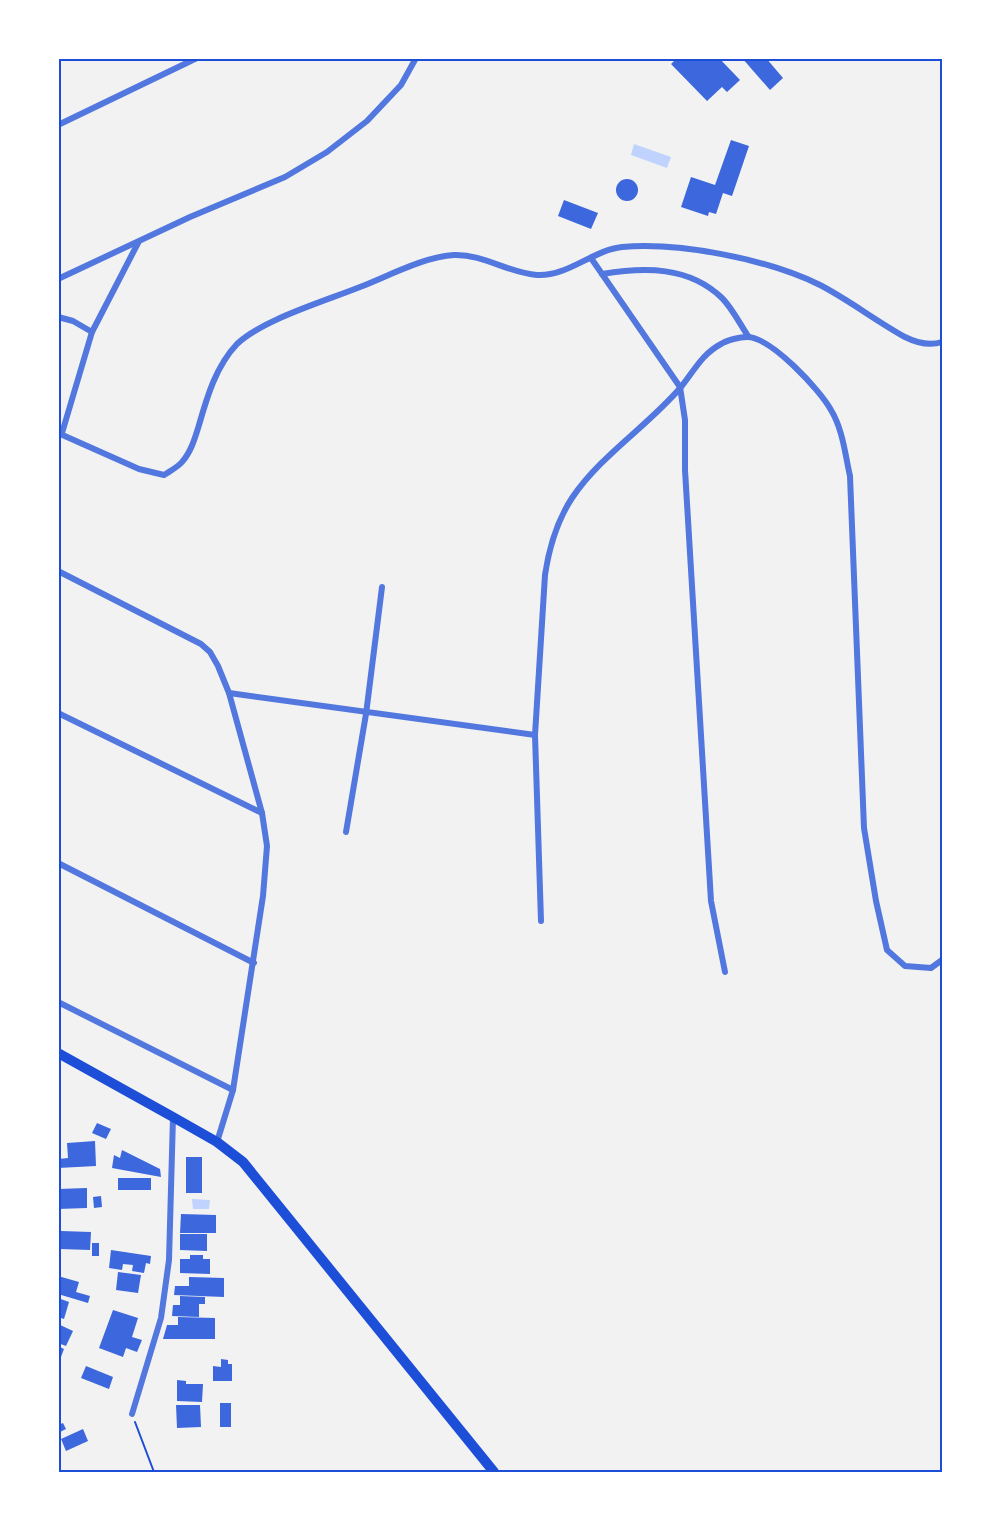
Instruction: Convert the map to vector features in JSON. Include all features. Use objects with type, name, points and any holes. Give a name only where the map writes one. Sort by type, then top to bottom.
[{"type":"main road","points":[[58,1053],[217,1142],[243,1162],[494,1473]]},
{"type":"street","points":[[58,125],[197,58]]},
{"type":"street","points":[[58,279],[190,217],[285,177],[327,152],[374,114],[401,85],[416,58]]},
{"type":"street","points":[[139,242],[92,332],[60,433],[139,469],[164,475],[182,464],[188,455],[209,392],[220,368],[237,345],[255,331],[400,271],[453,255],[482,258],[512,270],[535,275],[547,275],[610,248],[636,246],[696,251],[760,262],[820,285],[881,324],[916,343],[942,342]]},
{"type":"street","points":[[591,258],[680,387],[685,420],[711,901],[725,972]]},
{"type":"street","points":[[602,274],[628,270],[672,271],[702,283],[723,298],[748,336],[778,351],[812,386],[831,410],[842,435],[850,476],[864,828],[876,901],[886,950],[905,966],[931,968],[942,960]]},
{"type":"street","points":[[58,316],[73,321],[92,332]]},
{"type":"street","points":[[541,921],[535,735],[548,550],[572,499],[592,473],[680,387],[699,361],[722,343],[748,336]]},
{"type":"street","points":[[58,572],[201,644],[210,652],[229,693],[262,813],[267,846],[254,963],[233,1090],[217,1142]]},
{"type":"street","points":[[346,832],[366,714],[382,587]]},
{"type":"street","points":[[229,693],[366,714],[535,735]]},
{"type":"street","points":[[58,713],[262,813]]},
{"type":"street","points":[[58,863],[254,963]]},
{"type":"street","points":[[58,1002],[233,1090]]},
{"type":"street","points":[[132,1414],[161,1318],[169,1260],[173,1117]]},
{"type":"path","points":[[132,1414],[154,1473]]},
{"type":"water","points":[[634,144],[671,157],[667,168],[631,155]]},
{"type":"water","points":[[192,1199],[210,1200],[209,1209],[193,1209]]},
{"type":"building","points":[[677,58],[719,58],[740,80],[727,92],[722,87],[707,101],[671,64]]},
{"type":"building","points":[[742,58],[766,58],[783,78],[770,90]]},
{"type":"building","points":[[731,140],[749,146],[732,196],[723,193],[716,214],[709,212],[708,216],[681,207],[691,177],[715,185]]},
{"type":"building","points":[[627,179],[635,182],[638,190],[635,198],[627,201],[619,198],[616,190],[619,182]]},
{"type":"building","points":[[564,200],[598,213],[591,229],[558,216]]},
{"type":"building","points":[[97,1123],[111,1129],[106,1139],[92,1133]]},
{"type":"building","points":[[95,1141],[96,1166],[58,1168],[58,1159],[68,1158],[67,1143]]},
{"type":"building","points":[[122,1150],[160,1169],[161,1177],[112,1168],[114,1155],[120,1158]]},
{"type":"building","points":[[186,1157],[202,1157],[202,1193],[186,1193]]},
{"type":"building","points":[[118,1178],[151,1178],[151,1190],[118,1190]]},
{"type":"building","points":[[87,1188],[87,1208],[58,1209],[58,1189]]},
{"type":"building","points":[[101,1196],[102,1207],[94,1208],[93,1197]]},
{"type":"building","points":[[181,1214],[216,1215],[216,1233],[180,1233]]},
{"type":"building","points":[[61,1231],[91,1232],[90,1250],[60,1249]]},
{"type":"building","points":[[180,1234],[207,1234],[207,1251],[180,1250]]},
{"type":"building","points":[[92,1243],[99,1243],[99,1256],[92,1256]]},
{"type":"building","points":[[111,1250],[151,1256],[150,1264],[146,1263],[144,1273],[132,1271],[133,1265],[123,1264],[122,1270],[109,1268]]},
{"type":"building","points":[[190,1255],[203,1255],[203,1259],[210,1259],[210,1274],[180,1273],[180,1259],[190,1259]]},
{"type":"building","points":[[118,1272],[141,1275],[138,1293],[116,1290]]},
{"type":"building","points":[[58,1276],[79,1282],[76,1292],[90,1296],[88,1303],[58,1294]]},
{"type":"building","points":[[189,1277],[224,1278],[224,1297],[174,1295],[175,1286],[189,1286]]},
{"type":"building","points":[[180,1296],[205,1297],[205,1304],[199,1304],[199,1317],[172,1316],[173,1305],[180,1305]]},
{"type":"building","points":[[58,1298],[69,1302],[64,1319],[58,1317]]},
{"type":"building","points":[[113,1310],[138,1318],[132,1337],[142,1340],[137,1352],[126,1348],[123,1357],[99,1348]]},
{"type":"building","points":[[178,1317],[215,1318],[215,1339],[163,1339],[167,1325],[178,1325]]},
{"type":"building","points":[[58,1324],[73,1331],[66,1346],[58,1343]]},
{"type":"building","points":[[58,1346],[64,1349],[59,1362],[58,1362]]},
{"type":"building","points":[[221,1359],[228,1360],[228,1364],[232,1364],[232,1381],[213,1381],[213,1366],[221,1367]]},
{"type":"building","points":[[86,1366],[113,1377],[109,1389],[81,1378]]},
{"type":"building","points":[[177,1380],[186,1381],[186,1384],[203,1384],[202,1402],[177,1401]]},
{"type":"building","points":[[220,1403],[231,1403],[231,1427],[220,1427]]},
{"type":"building","points":[[176,1405],[200,1405],[201,1427],[177,1428]]},
{"type":"building","points":[[63,1423],[66,1429],[58,1433],[58,1425]]},
{"type":"building","points":[[83,1429],[88,1441],[66,1451],[61,1439]]}]
